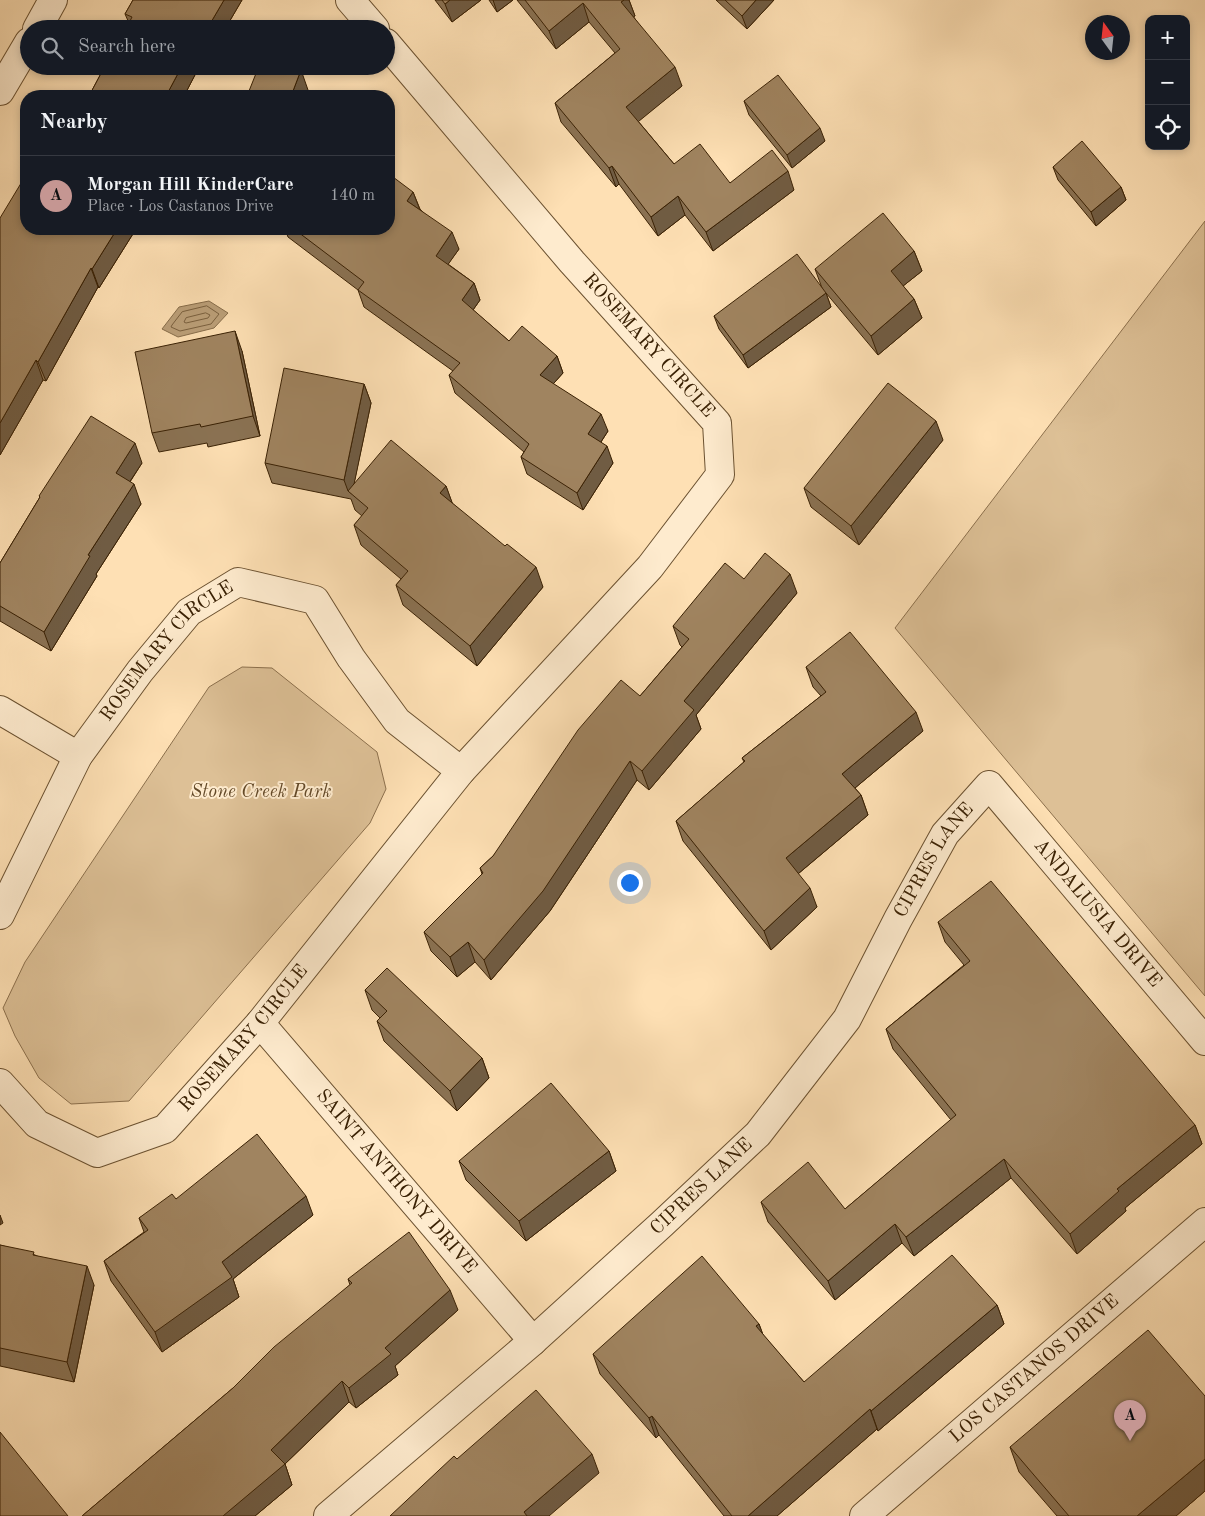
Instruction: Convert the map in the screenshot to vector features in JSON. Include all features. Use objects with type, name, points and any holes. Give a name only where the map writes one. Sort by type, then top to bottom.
[{"type":"street","points":[[41,20],[53,0]]},
{"type":"street","points":[[350,0],[367,20]]},
{"type":"street","name":"ROSEMARY CIRCLE","points":[[0,1083],[37,1124],[97,1153],[165,1129],[260,1023],[461,771],[650,567],[720,475],[717,423],[572,262],[395,54]]},
{"type":"street","points":[[0,91],[20,57]]},
{"type":"street","name":"ROSEMARY CIRCLE","points":[[0,915],[78,756],[140,671],[189,612],[238,582],[315,600],[351,658],[397,721],[461,771]]},
{"type":"street","points":[[0,710],[78,756]]},
{"type":"street","name":"ANDALUSIA DRIVE","points":[[989,785],[1205,1041]]},
{"type":"street","name":"CIPRES LANE","points":[[328,1516],[533,1341],[758,1134],[847,1019],[898,919],[945,834],[989,785]]},
{"type":"street","name":"SAINT ANTHONY DRIVE","points":[[260,1023],[533,1341]]},
{"type":"street","name":"LOS CASTANOS DRIVE","points":[[864,1516],[1205,1222]]},
{"type":"green space","points":[[1205,221],[1205,996],[895,628]]},
{"type":"green space","name":"Stone Creek Park","points":[[242,667],[272,668],[377,752],[386,789],[370,823],[129,1101],[71,1104],[39,1078],[15,1036],[3,1008],[25,962],[209,687]]},
{"type":"water","points":[[209,301],[228,313],[214,328],[178,337],[162,329],[179,307]]},
{"type":"building","points":[[133,0],[224,0],[212,20],[130,20],[132,17],[125,14]]},
{"type":"building","points":[[442,0],[450,0],[445,4]]},
{"type":"building","points":[[525,0],[624,0],[621,2],[675,67],[626,107],[674,164],[700,144],[730,183],[772,150],[788,171],[706,232],[678,196],[651,217],[612,166],[609,168],[555,103],[620,49],[583,3],[549,31]]},
{"type":"building","points":[[725,0],[756,0],[742,16]]},
{"type":"building","points":[[100,75],[177,75],[169,90],[92,90]]},
{"type":"building","points":[[255,75],[299,75],[293,90],[249,90]]},
{"type":"building","points":[[778,75],[820,128],[787,155],[744,101]]},
{"type":"building","points":[[1082,141],[1121,187],[1091,212],[1053,167]]},
{"type":"building","points":[[395,178],[413,192],[407,201],[452,232],[436,256],[474,283],[462,300],[509,341],[522,326],[557,356],[540,375],[601,414],[588,434],[607,446],[577,493],[521,457],[529,444],[449,375],[460,363],[358,290],[364,282],[302,235],[395,235]]},
{"type":"building","points":[[20,185],[20,235],[113,235],[91,268],[38,362],[36,360],[0,423],[0,218]]},
{"type":"building","points":[[883,213],[914,251],[891,271],[914,299],[871,336],[815,269]]},
{"type":"building","points":[[797,254],[826,293],[743,355],[714,316]]},
{"type":"building","points":[[235,331],[253,416],[201,427],[200,424],[152,433],[135,352]]},
{"type":"building","points":[[284,368],[364,384],[344,480],[265,463]]},
{"type":"building","points":[[888,383],[936,421],[851,526],[804,488]]},
{"type":"building","points":[[91,416],[135,443],[116,473],[134,484],[88,555],[90,556],[44,632],[0,606],[0,563],[39,496]]},
{"type":"building","points":[[391,440],[446,486],[440,493],[505,546],[507,544],[536,567],[470,646],[396,585],[408,571],[354,525],[368,508],[348,491]]},
{"type":"building","points":[[765,553],[790,574],[684,701],[694,710],[642,771],[630,761],[543,891],[484,960],[468,942],[450,957],[424,932],[483,873],[480,868],[493,856],[578,730],[621,680],[640,696],[689,639],[673,626],[725,563],[744,579]]},
{"type":"building","points":[[850,632],[916,712],[842,774],[861,795],[786,858],[810,888],[764,931],[676,821],[745,761],[742,758],[826,692],[806,667]]},
{"type":"building","points":[[991,881],[1195,1125],[1117,1189],[1119,1191],[1070,1234],[1004,1159],[906,1237],[895,1224],[828,1281],[761,1202],[808,1162],[845,1209],[956,1115],[886,1029],[970,961],[938,922]]},
{"type":"building","points":[[387,968],[482,1058],[450,1091],[377,1021],[387,1011],[365,990]]},
{"type":"building","points":[[551,1083],[609,1151],[519,1221],[459,1161]]},
{"type":"building","points":[[257,1134],[306,1196],[222,1262],[232,1277],[155,1332],[104,1261],[148,1230],[139,1218],[172,1194],[176,1199]]},
{"type":"building","points":[[409,1232],[450,1290],[385,1348],[391,1354],[349,1388],[342,1381],[271,1450],[285,1464],[223,1516],[82,1516],[233,1388],[274,1347],[352,1283],[348,1279]]},
{"type":"building","points":[[0,1245],[34,1252],[33,1255],[87,1266],[67,1362],[0,1348]]},
{"type":"building","points":[[952,1255],[997,1305],[871,1411],[870,1409],[748,1516],[732,1516],[652,1416],[649,1418],[593,1354],[702,1256],[759,1324],[756,1326],[804,1382]]},
{"type":"building","points":[[1148,1330],[1205,1396],[1205,1459],[1137,1516],[1069,1516],[1010,1447]]},
{"type":"building","points":[[536,1390],[592,1454],[524,1512],[527,1516],[390,1516],[454,1456],[457,1459]]},
{"type":"building","points":[[0,1432],[68,1516],[0,1516]]},
{"type":"place","name":"Morgan Hill KinderCare","points":[[1130,1441]]}]
